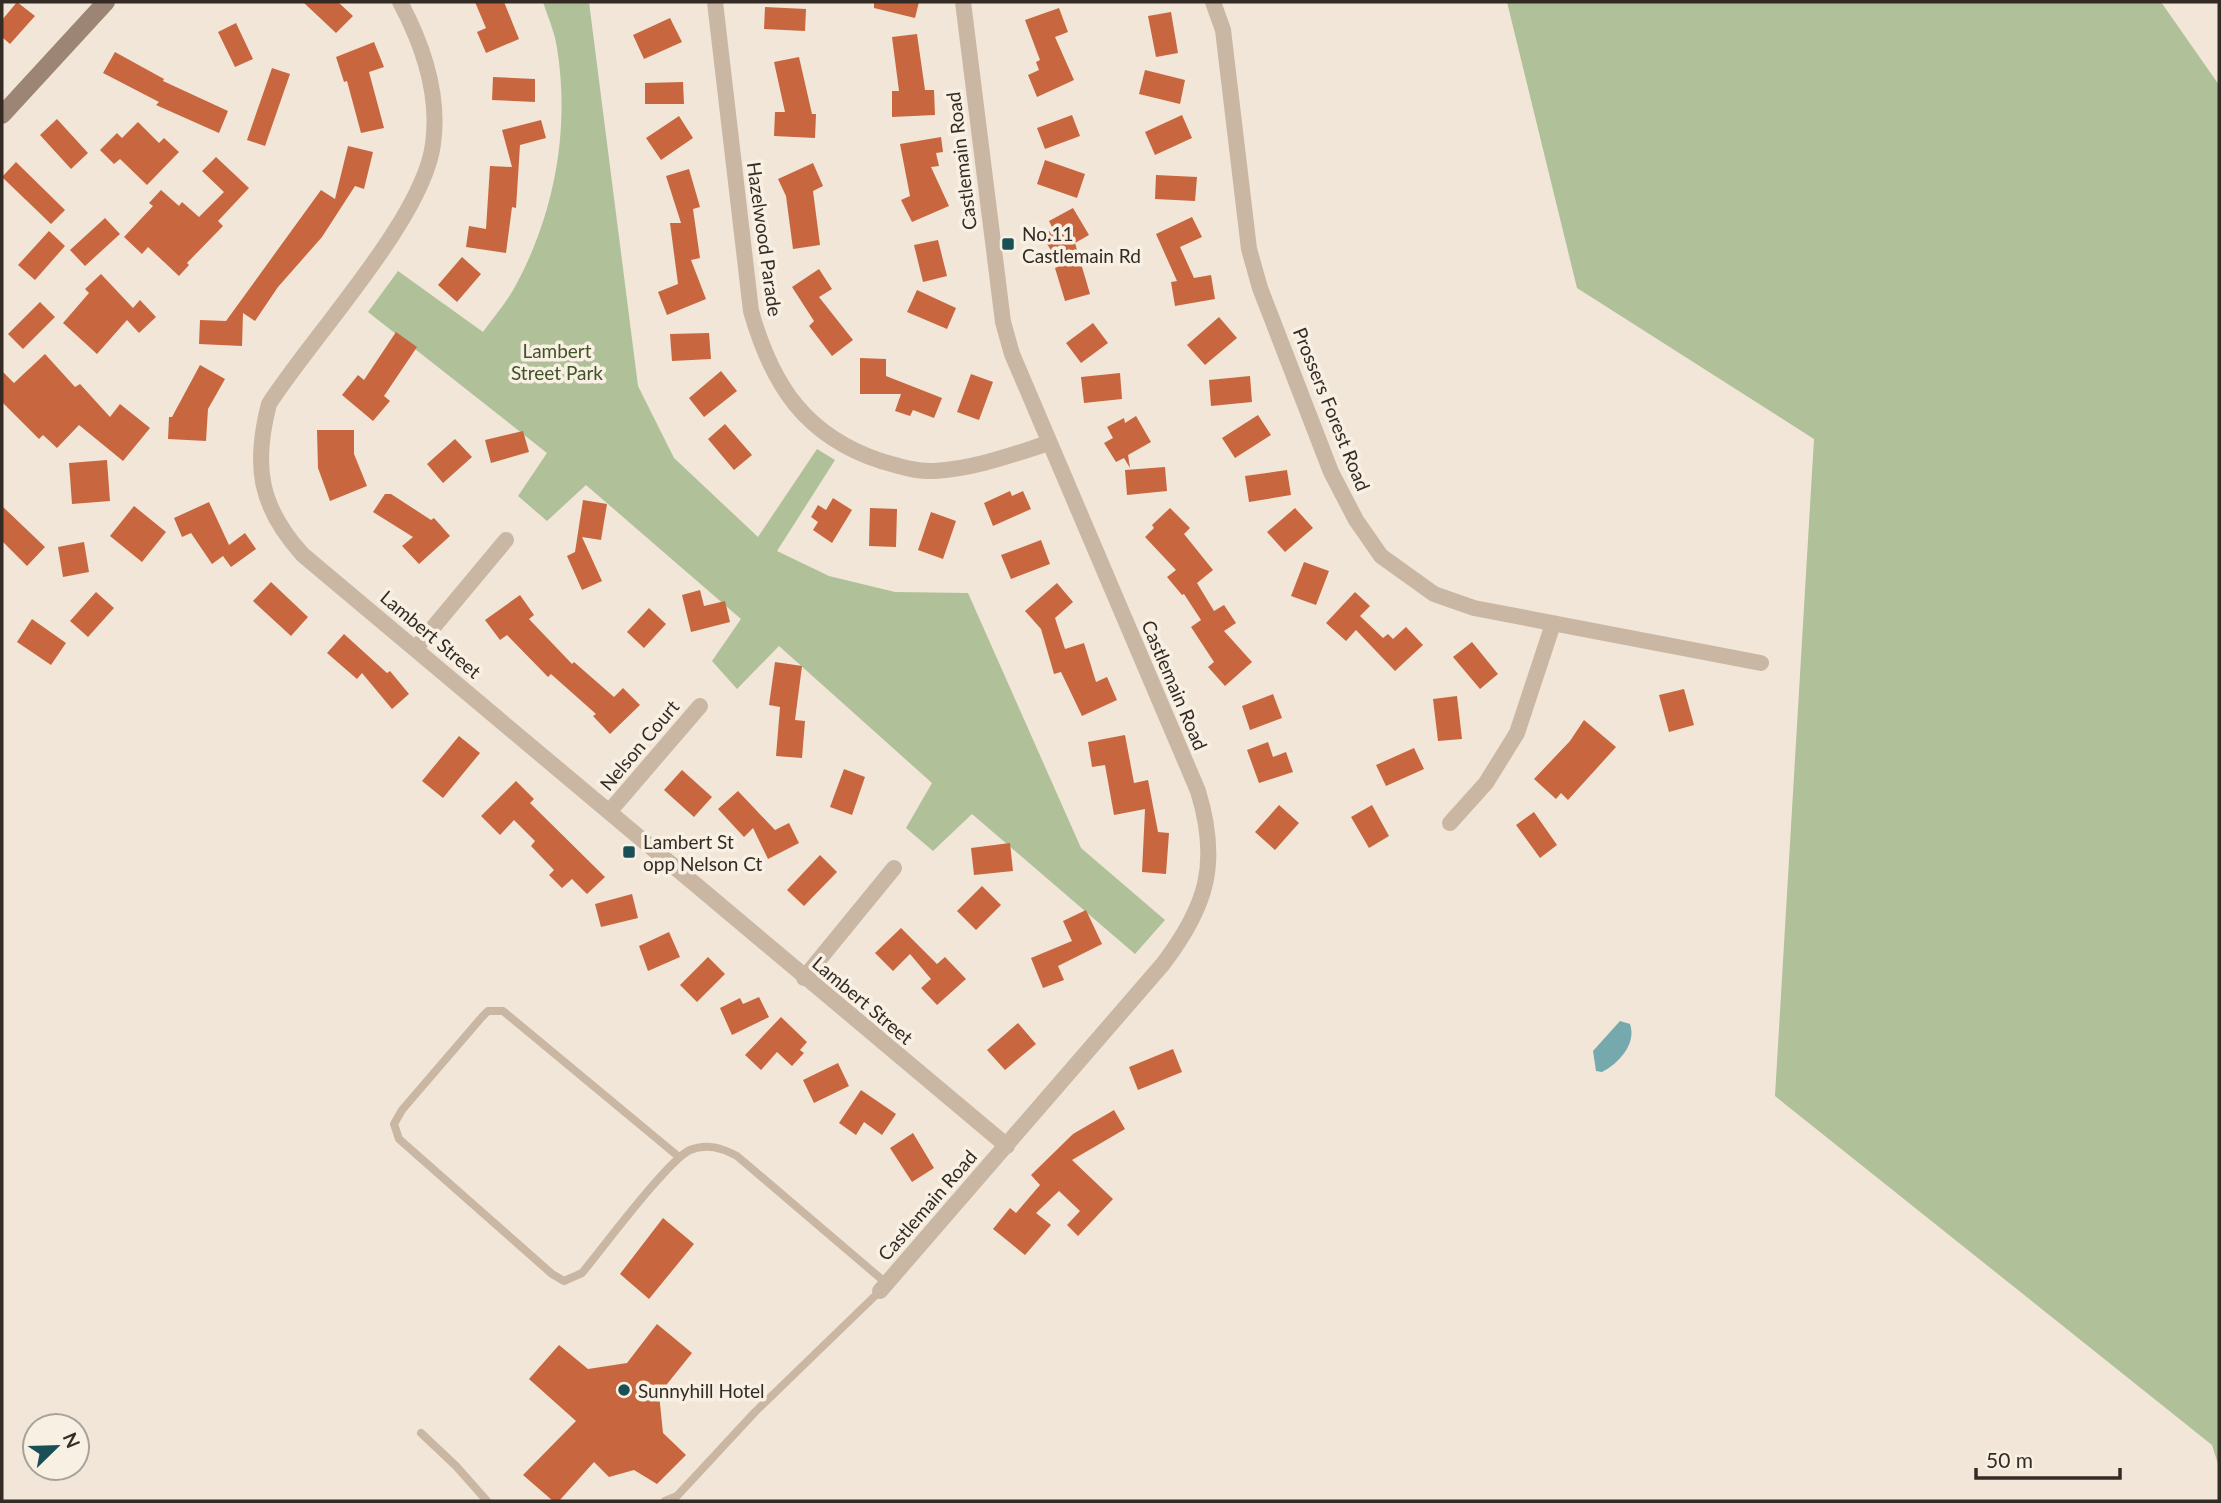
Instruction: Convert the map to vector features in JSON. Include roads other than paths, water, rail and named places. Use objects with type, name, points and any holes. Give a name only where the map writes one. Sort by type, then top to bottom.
[{"type":"street","points":[[5,106],[106,2]]},
{"type":"street","name":"Lambert Street","points":[[400,2],[420,40],[432,91],[433,145],[417,191],[386,243],[269,404],[261,436],[259,468],[268,503],[287,538],[303,555],[1007,1146]]},
{"type":"street","name":"Hazelwood Parade","points":[[715,2],[751,311],[761,345],[779,384],[805,416],[836,443],[897,466],[930,471],[965,468],[1049,443]]},
{"type":"street","name":"Castlemain Road","points":[[883,1287],[1007,1146],[1186,933],[1202,899],[1208,868],[1209,827],[1198,792],[1012,354],[1003,322],[963,2]]},
{"type":"street","name":"Prossers Forest Road","points":[[1213,2],[1223,30],[1245,228],[1254,268],[1317,438],[1342,496],[1381,556],[1424,588],[1474,608],[1761,663]]},
{"type":"street","points":[[416,648],[506,540]]},
{"type":"street","points":[[1450,823],[1486,783],[1517,733],[1553,624]]},
{"type":"street","name":"Nelson Court","points":[[609,812],[700,706]]},
{"type":"street","points":[[804,978],[894,868]]},
{"type":"lane","points":[[665,1501],[677,1496],[755,1412],[883,1287],[737,1156],[722,1148],[707,1146],[679,1157],[582,1273],[564,1281],[552,1274],[399,1139],[394,1124],[402,1110],[482,1017],[488,1011],[503,1011],[679,1157]]},
{"type":"lane","points":[[421,1433],[456,1465],[487,1501]]},
{"type":"water","points":[[1620,1021],[1630,1024],[1631,1039],[1628,1046],[1614,1064],[1602,1072],[1596,1071],[1593,1051]]},
{"type":"place","name":"No.11 Castlemain Rd","points":[[1008,244]]},
{"type":"place","name":"Lambert St opp Nelson Ct","points":[[629,852]]},
{"type":"place","name":"Sunnyhill Hotel","points":[[624,1390]]},
{"type":"park label","name":"Lambert Street Park","points":[[557,361]]}]
